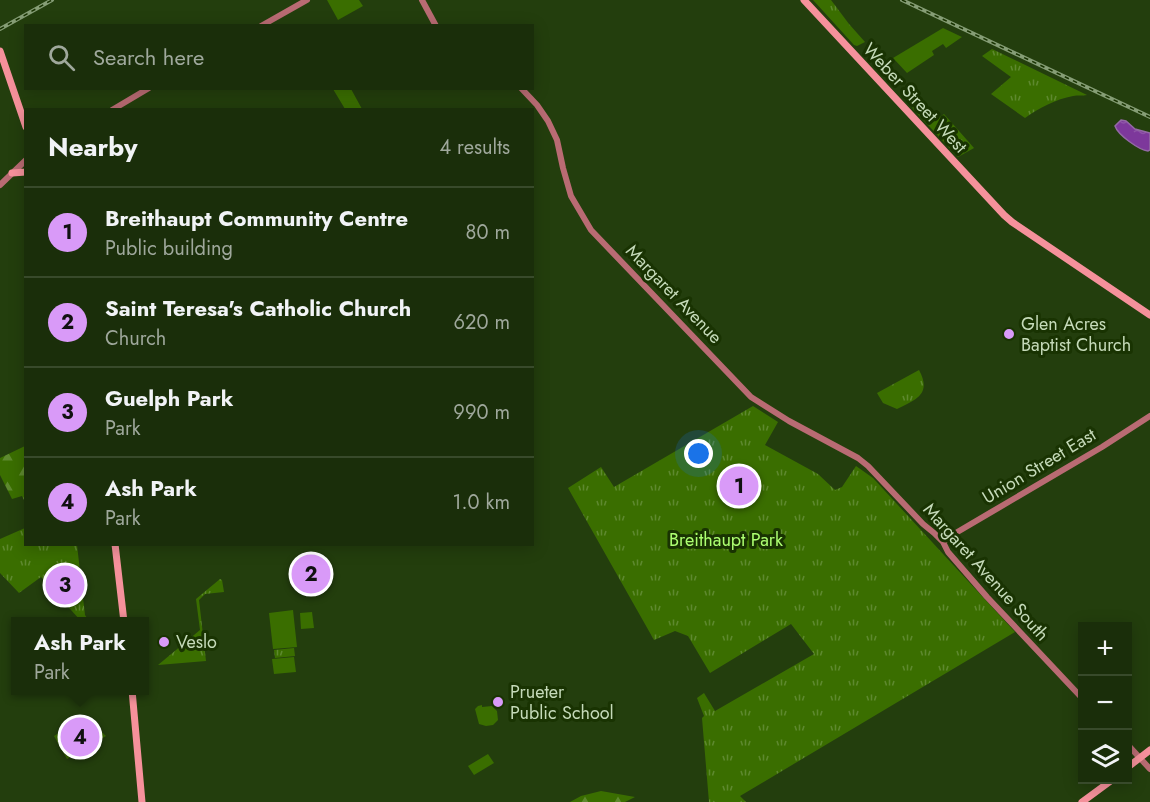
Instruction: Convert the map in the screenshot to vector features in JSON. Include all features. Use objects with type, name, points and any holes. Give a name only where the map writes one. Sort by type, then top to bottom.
[{"type":"main road","name":"Weber Street West","points":[[804,0],[1004,215],[1150,315]]},
{"type":"main road","points":[[0,51],[24,121]]},
{"type":"main road","points":[[12,173],[24,172]]},
{"type":"main road","points":[[116,546],[124,617]]},
{"type":"main road","points":[[132,695],[142,802]]},
{"type":"main road","points":[[1132,763],[1150,750]]},
{"type":"main road","points":[[1082,802],[1107,784]]},
{"type":"street","points":[[265,24],[307,0]]},
{"type":"street","points":[[422,0],[435,24]]},
{"type":"street","points":[[115,108],[146,90]]},
{"type":"street","name":"Margaret Avenue","points":[[523,90],[548,121],[557,140],[571,196],[591,230],[751,397],[789,421],[858,458],[868,466]]},
{"type":"street","points":[[0,185],[24,162]]},
{"type":"street","name":"Union Street East","points":[[943,542],[1150,416]]},
{"type":"street","name":"Margaret Avenue South","points":[[868,466],[943,542],[948,552],[987,597],[1078,694]]},
{"type":"street","points":[[1132,750],[1150,769]]},
{"type":"green space","points":[[327,0],[359,0],[363,6],[338,20]]},
{"type":"green space","points":[[813,0],[831,0],[865,42],[854,45]]},
{"type":"green space","points":[[943,28],[962,37],[946,48],[943,44],[932,51],[934,55],[907,73],[893,58]]},
{"type":"green space","points":[[992,49],[1087,95],[1060,99],[1025,118],[991,94],[1011,77],[982,56]]},
{"type":"green space","points":[[334,90],[352,90],[361,108],[344,108]]},
{"type":"green space","points":[[916,99],[935,121],[944,114],[974,148],[958,157],[913,109],[911,103]]},
{"type":"green space","points":[[919,370],[924,385],[923,391],[916,399],[897,409],[883,403],[877,393]]},
{"type":"green space","name":"Breithaupt Park","points":[[753,406],[778,422],[765,445],[818,474],[835,490],[842,487],[856,466],[873,478],[1015,632],[740,796],[746,802],[709,802],[702,718],[704,716],[697,698],[704,693],[715,711],[814,654],[791,624],[710,673],[688,636],[675,631],[654,640],[568,488],[601,467],[614,487]]},
{"type":"green space","points":[[24,446],[24,500],[22,496],[12,499],[0,475],[0,458]]},
{"type":"green space","points":[[24,528],[24,546],[77,546],[86,617],[77,617],[41,577],[19,593],[0,573],[0,539]]},
{"type":"green space","points":[[220,579],[224,592],[205,594],[199,600],[206,661],[158,665],[200,630],[196,599]]},
{"type":"green space","points":[[293,610],[297,647],[273,649],[269,613]]},
{"type":"green space","points":[[312,612],[314,628],[301,629],[300,613]]},
{"type":"green space","points":[[294,648],[295,656],[275,658],[274,650]]},
{"type":"green space","points":[[294,657],[296,672],[274,674],[272,659]]},
{"type":"green space","points":[[482,705],[482,707],[492,706],[497,711],[498,720],[493,725],[479,724],[475,709]]},
{"type":"green space","points":[[85,716],[106,736],[67,759],[54,736]]},
{"type":"green space","points":[[488,754],[494,763],[474,775],[468,766]]},
{"type":"green space","points":[[601,791],[635,797],[625,802],[570,802],[581,796]]},
{"type":"water","points":[[1121,120],[1126,121],[1135,129],[1150,133],[1150,150],[1139,148],[1120,134],[1115,126]]},
{"type":"railway","points":[[0,29],[52,0]]},
{"type":"railway","points":[[902,0],[1150,117]]},
{"type":"place","name":"Glen Acres Baptist Church","points":[[1009,334]]},
{"type":"place","name":"Breithaupt Community Centre","points":[[739,486]]},
{"type":"place","name":"Saint Teresa's Catholic Church","points":[[311,574]]},
{"type":"place","name":"Guelph Park","points":[[65,585]]},
{"type":"place","name":"Veslo","points":[[164,642]]},
{"type":"place","name":"Prueter Public School","points":[[498,702]]},
{"type":"place","name":"Ash Park","points":[[80,737]]}]
